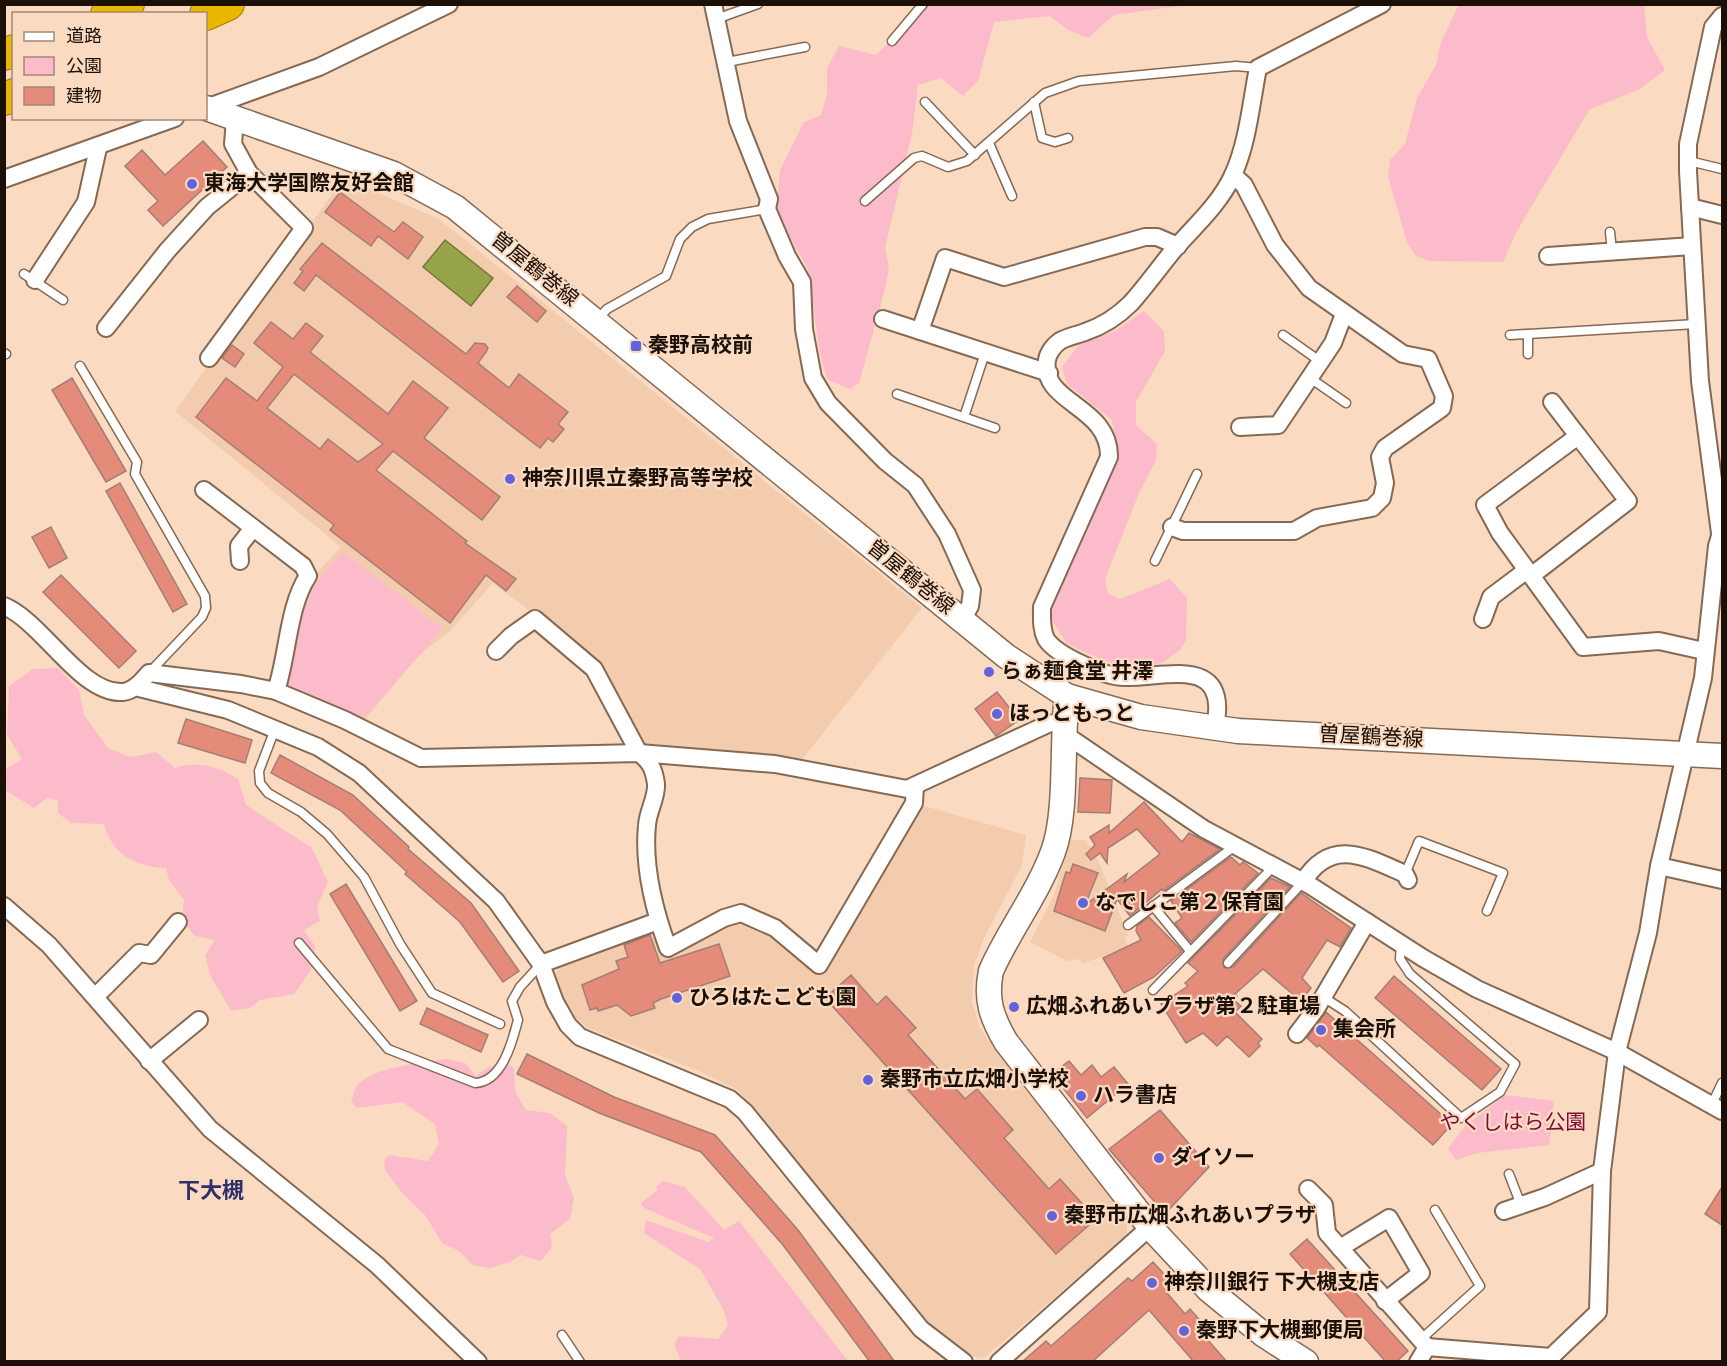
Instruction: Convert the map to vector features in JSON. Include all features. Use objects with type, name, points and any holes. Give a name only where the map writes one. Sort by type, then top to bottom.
[{"type":"highway","points":[[111,12],[128,4]]},
{"type":"highway","points":[[207,14],[228,4]]},
{"type":"main road","name":"曽屋鶴巻線","points":[[207,108],[394,174],[455,207],[597,320],[1006,656],[1067,696],[1141,717],[1238,731],[1722,756]]},
{"type":"main road","points":[[1067,696],[1063,727],[1061,798],[1054,850],[1039,885],[994,964],[988,987],[988,1003],[993,1021],[1006,1042],[1150,1227],[1209,1290],[1264,1335],[1306,1362]]},
{"type":"street","points":[[207,108],[319,67],[449,4]]},
{"type":"street","points":[[1215,728],[1219,709],[1212,688],[1201,677],[1190,673],[1175,672],[1122,677],[1108,675],[1057,652],[1046,639],[1041,624],[1042,607],[1109,457],[1109,442],[1095,419],[1062,397],[1048,373],[1046,360],[1051,350],[1060,341],[1111,320],[1130,303],[1178,246],[1208,216],[1233,175],[1244,140],[1258,68],[1382,4]]},
{"type":"street","points":[[716,11],[738,121],[769,199],[767,208],[787,256],[802,282],[804,329],[813,378],[828,403],[885,461],[915,485],[947,534],[972,590],[970,606],[962,620]]},
{"type":"street","points":[[1308,1188],[1324,1205],[1327,1233],[1385,1301],[1421,1350],[1551,1357],[1598,1312],[1602,1171],[1617,1052],[1648,933],[1659,866],[1703,678],[1704,651],[1721,531],[1700,381],[1688,144],[1714,67],[1713,27],[1722,16]]},
{"type":"street","points":[[209,358],[304,228],[249,173],[233,144],[235,119]]},
{"type":"street","points":[[4,179],[98,148],[170,120]]},
{"type":"street","points":[[30,277],[86,202],[98,148]]},
{"type":"street","points":[[106,328],[167,250],[199,216],[249,173]]},
{"type":"street","points":[[1172,527],[1183,531],[1294,531],[1317,518],[1372,508],[1382,498],[1385,483],[1380,457],[1384,448],[1442,408],[1444,396],[1428,359],[1403,354],[1309,288],[1275,245],[1244,185],[1233,175]]},
{"type":"street","points":[[1690,207],[1722,215]]},
{"type":"street","points":[[920,331],[945,258],[1004,278],[1145,237],[1157,237],[1178,246]]},
{"type":"street","points":[[1548,256],[1692,246]]},
{"type":"street","points":[[1240,427],[1278,425],[1333,343],[1344,314]]},
{"type":"street","points":[[883,319],[1048,373]]},
{"type":"street","points":[[1483,619],[1491,597],[1529,573],[1628,501],[1552,402]]},
{"type":"street","points":[[1578,435],[1485,506],[1500,533],[1583,647],[1659,642],[1704,651]]},
{"type":"street","points":[[204,490],[303,566],[308,576],[299,590],[285,665],[276,691]]},
{"type":"street","points":[[240,561],[239,546],[253,528]]},
{"type":"street","points":[[4,606],[33,625],[95,685],[122,692],[135,687],[149,673],[241,684],[276,691],[345,720],[421,759],[639,753],[775,764],[907,789],[1048,724],[1063,727],[1158,799],[1303,882],[1401,944],[1478,988],[1617,1052],[1717,1108]]},
{"type":"street","points":[[496,651],[510,636],[535,619],[594,669],[639,753],[651,762],[656,786],[646,823],[646,862],[658,921],[668,948],[724,918],[741,913],[775,928],[819,965],[914,803],[915,786]]},
{"type":"street","points":[[135,687],[228,710],[275,728],[318,747],[359,773],[496,901],[542,964],[555,1002],[568,1025],[580,1037],[730,1099],[745,1112],[921,1329],[964,1362]]},
{"type":"street","points":[[1303,882],[1313,866],[1342,854],[1358,853],[1406,877]]},
{"type":"street","points":[[1659,866],[1722,880]]},
{"type":"street","points":[[4,906],[49,945],[210,1129],[377,1265],[478,1362]]},
{"type":"street","points":[[542,964],[658,921]]},
{"type":"street","points":[[95,997],[139,953],[151,955],[178,922]]},
{"type":"street","points":[[1297,1034],[1323,996],[1366,922]]},
{"type":"street","points":[[149,1061],[199,1020]]},
{"type":"street","points":[[1513,1208],[1602,1171]]},
{"type":"street","points":[[1340,1248],[1389,1218],[1421,1273],[1385,1301]]},
{"type":"street","points":[[999,1362],[1150,1227]]},
{"type":"lane","points":[[716,11],[759,4]]},
{"type":"lane","points":[[892,41],[923,4]]},
{"type":"lane","points":[[727,62],[805,47]]},
{"type":"lane","points":[[865,201],[914,158],[922,156],[948,167],[967,161],[1045,93],[1079,81],[1236,66],[1258,68]]},
{"type":"lane","points":[[924,102],[975,155]]},
{"type":"lane","points":[[1034,102],[1042,138],[1055,141],[1068,138]]},
{"type":"lane","points":[[989,143],[1012,196]]},
{"type":"lane","points":[[1689,161],[1722,169]]},
{"type":"lane","points":[[597,320],[607,309],[666,276],[680,239],[692,227],[708,219],[767,208]]},
{"type":"lane","points":[[1610,232],[1612,252]]},
{"type":"lane","points":[[30,277],[63,300]]},
{"type":"lane","points":[[1510,335],[1696,324]]},
{"type":"lane","points":[[1283,334],[1321,362]]},
{"type":"lane","points":[[1528,334],[1528,354]]},
{"type":"lane","points":[[964,417],[985,353]]},
{"type":"lane","points":[[80,366],[137,462],[135,474],[205,596],[206,608],[202,618],[149,673]]},
{"type":"lane","points":[[1310,378],[1346,403]]},
{"type":"lane","points":[[897,394],[994,428]]},
{"type":"lane","points":[[1155,561],[1197,474]]},
{"type":"lane","points":[[275,728],[259,771],[260,783],[267,792],[301,812],[327,834],[364,877],[400,944],[432,993],[500,1024]]},
{"type":"lane","points":[[1406,877],[1419,841],[1503,873],[1487,911]]},
{"type":"lane","points":[[1128,925],[1235,845]]},
{"type":"lane","points":[[1153,990],[1274,866]]},
{"type":"lane","points":[[1228,963],[1303,882]]},
{"type":"lane","points":[[1153,906],[1190,951]]},
{"type":"lane","points":[[298,943],[388,1049],[475,1083],[485,1082],[495,1076],[518,1020],[512,1001],[520,987],[542,964]]},
{"type":"lane","points":[[1323,996],[1345,1011],[1461,1118],[1500,1092],[1515,1064],[1410,974],[1400,959],[1401,944]]},
{"type":"lane","points":[[1717,1108],[1722,1083]]},
{"type":"lane","points":[[1509,1174],[1513,1208]]},
{"type":"lane","points":[[1421,1350],[1480,1286],[1435,1210]]},
{"type":"lane","points":[[562,1335],[580,1362]]},
{"type":"shaded area","name":"神奈川県立秦野高等学校","points":[[344,178],[439,219],[922,608],[800,762],[740,753],[642,748],[597,662],[493,583],[448,633],[419,655],[363,722],[285,687],[304,593],[312,578],[341,547],[175,411]]},
{"type":"shaded area","points":[[445,240],[493,278],[471,306],[423,267]]},
{"type":"shaded area","name":"秦野市立広畑小学校","points":[[914,803],[1026,835],[1022,865],[984,938],[974,966],[972,1002],[980,1028],[996,1052],[1127,1217],[1127,1235],[984,1358],[972,1356],[927,1324],[758,1111],[736,1089],[701,1072],[586,1027],[574,1016],[564,999],[555,975],[558,966],[655,929],[664,955],[671,955],[724,928],[739,924],[769,937],[814,974]]},
{"type":"shaded area","name":"なでしこ第２保育園","points":[[1071,840],[1084,840],[1094,851],[1128,935],[1124,938],[1129,948],[1083,963],[1079,959],[1067,961],[1030,942],[1054,895]]},
{"type":"green space","points":[[1459,4],[1644,5],[1647,37],[1665,70],[1640,89],[1589,110],[1517,231],[1503,262],[1429,261],[1416,256],[1407,242],[1388,177],[1390,160],[1405,144],[1417,98],[1436,65],[1441,42]]},
{"type":"green space","points":[[926,5],[1187,5],[1114,15],[1088,38],[1070,31],[1049,16],[994,22],[978,81],[963,96],[941,78],[918,85],[912,133],[885,248],[889,269],[885,289],[859,383],[850,389],[827,379],[820,354],[808,269],[776,213],[780,170],[804,122],[821,115],[827,94],[827,68],[839,46],[876,55]]},
{"type":"green space","points":[[1144,311],[1164,331],[1165,351],[1136,402],[1136,425],[1157,444],[1156,460],[1139,493],[1105,579],[1108,593],[1120,599],[1170,579],[1187,598],[1186,640],[1180,650],[1162,663],[1120,667],[1067,644],[1049,615],[1118,454],[1112,420],[1067,384],[1062,367],[1079,345],[1115,331]]},
{"type":"green space","points":[[342,551],[443,629],[363,718],[287,684],[306,595]]},
{"type":"green space","points":[[58,668],[79,690],[84,715],[108,748],[130,757],[156,752],[175,768],[200,765],[223,771],[238,779],[246,805],[312,848],[328,882],[317,907],[320,921],[304,930],[315,946],[311,970],[294,994],[260,1000],[250,1008],[231,1011],[211,977],[205,955],[215,940],[195,936],[182,921],[184,900],[169,880],[166,868],[145,865],[127,857],[113,844],[104,824],[71,823],[58,813],[58,801],[48,797],[34,808],[5,790],[5,770],[22,759],[7,735],[9,686],[33,669]]},
{"type":"green space","points":[[447,1059],[465,1063],[476,1076],[495,1065],[509,1065],[514,1068],[515,1091],[526,1110],[550,1113],[567,1126],[565,1175],[574,1198],[570,1219],[550,1234],[552,1247],[541,1261],[521,1255],[510,1262],[490,1268],[473,1265],[459,1251],[442,1243],[425,1215],[401,1192],[385,1170],[384,1161],[389,1155],[428,1161],[439,1144],[435,1124],[402,1102],[357,1108],[351,1101],[356,1087],[373,1075],[398,1067]]},
{"type":"green space","name":"やくしはら公園","points":[[1505,1095],[1554,1101],[1549,1145],[1477,1153],[1456,1160],[1448,1149],[1465,1126]]},
{"type":"green space","points":[[663,1181],[685,1187],[724,1230],[739,1221],[848,1361],[681,1361],[674,1344],[679,1336],[718,1339],[728,1326],[724,1311],[701,1270],[644,1233],[646,1220],[708,1242],[714,1238],[644,1208],[641,1203],[658,1190],[656,1187]]},
{"type":"building","name":"東海大学国際友好会館","points":[[203,141],[227,167],[163,226],[148,210],[158,201],[125,166],[142,150],[165,175]]},
{"type":"building","points":[[340,192],[394,232],[403,222],[423,237],[408,259],[378,236],[371,246],[325,212]]},
{"type":"building","points":[[322,243],[466,354],[475,343],[485,344],[488,348],[478,363],[509,388],[519,374],[568,412],[558,424],[564,429],[553,442],[548,438],[540,448],[316,275],[304,291],[294,283],[303,271],[300,269]]},
{"type":"building","points":[[517,286],[546,311],[537,322],[507,297]]},
{"type":"building","points":[[271,322],[293,339],[306,323],[323,336],[310,352],[388,414],[413,381],[448,408],[424,438],[500,497],[482,520],[393,451],[376,470],[467,541],[465,543],[516,579],[506,591],[486,575],[450,623],[330,530],[334,525],[196,417],[226,378],[257,401],[283,367],[254,343]],"holes":[[[294,374],[383,444],[358,462],[328,439],[320,449],[267,408]]]},
{"type":"building","points":[[232,345],[244,354],[235,367],[222,358]]},
{"type":"building","points":[[72,378],[126,471],[106,482],[52,390]]},
{"type":"building","points":[[120,483],[187,604],[173,612],[106,491]]},
{"type":"building","points":[[51,527],[67,558],[49,568],[32,537]]},
{"type":"building","points":[[61,575],[136,651],[119,668],[43,592]]},
{"type":"building","name":"ほっともっと","points":[[997,692],[1019,720],[996,736],[975,709]]},
{"type":"building","points":[[186,719],[252,740],[245,763],[178,743]]},
{"type":"building","points":[[280,755],[353,795],[409,847],[408,849],[471,903],[519,971],[503,982],[460,922],[405,874],[407,872],[340,810],[271,773]]},
{"type":"building","points":[[1080,778],[1112,780],[1110,813],[1078,812]]},
{"type":"building","points":[[1144,802],[1182,842],[1189,833],[1220,849],[1163,891],[1162,889],[1130,916],[1117,899],[1105,931],[1054,911],[1066,872],[1070,873],[1073,864],[1098,873],[1085,905],[1127,874],[1124,882],[1160,854],[1137,829],[1108,848],[1107,863],[1100,853],[1091,860],[1086,854],[1095,845],[1090,837],[1109,825],[1109,833]]},
{"type":"building","points":[[1231,857],[1240,865],[1243,862],[1258,873],[1191,942],[1175,923],[1182,918],[1171,901]]},
{"type":"building","points":[[1271,878],[1290,887],[1223,959],[1224,968],[1233,967],[1301,893],[1351,928],[1340,947],[1327,940],[1302,978],[1311,988],[1301,1001],[1263,969],[1235,994],[1237,996],[1234,1000],[1241,1006],[1235,1012],[1262,1039],[1258,1043],[1260,1046],[1249,1057],[1227,1036],[1217,1046],[1203,1033],[1186,1043],[1161,1004],[1188,986],[1185,983],[1198,971],[1188,963]]},
{"type":"building","points":[[346,884],[417,1001],[400,1011],[330,894]]},
{"type":"building","points":[[1149,917],[1182,951],[1154,977],[1124,993],[1103,958],[1141,940],[1136,931],[1137,926]]},
{"type":"building","points":[[650,935],[660,963],[719,944],[730,976],[661,999],[653,1003],[655,1008],[631,1016],[617,1005],[598,1011],[597,1008],[590,1010],[582,985],[619,969],[616,961],[628,957],[624,945]]},
{"type":"building","points":[[851,975],[877,1005],[886,996],[916,1028],[908,1035],[965,1099],[977,1089],[1013,1130],[1004,1138],[1049,1189],[1060,1179],[1096,1219],[1056,1254],[825,998]]},
{"type":"building","points":[[1394,976],[1501,1069],[1482,1090],[1375,998]]},
{"type":"building","points":[[427,1008],[488,1035],[481,1052],[420,1024]]},
{"type":"building","points":[[1326,1012],[1452,1124],[1433,1145],[1319,1045],[1317,1047],[1307,1038]]},
{"type":"building","points":[[527,1054],[614,1097],[715,1135],[798,1230],[895,1362],[870,1362],[783,1245],[701,1152],[599,1113],[517,1074]]},
{"type":"building","points":[[1069,1061],[1081,1075],[1092,1065],[1101,1077],[1114,1067],[1128,1084],[1087,1118],[1052,1074]]},
{"type":"building","name":"ダイソー","points":[[1160,1110],[1209,1167],[1165,1214],[1109,1149]]},
{"type":"building","points":[[1722,1187],[1722,1225],[1705,1214]]},
{"type":"building","points":[[1307,1239],[1408,1351],[1396,1362],[1386,1362],[1290,1254]]},
{"type":"building","points":[[1153,1262],[1175,1286],[1167,1293],[1185,1314],[1190,1309],[1206,1327],[1201,1332],[1227,1362],[1194,1362],[1149,1310],[1092,1362],[1022,1362],[1046,1341],[1051,1346],[1128,1278],[1132,1281]]},
{"type":"place","name":"東海大学国際友好会館","points":[[192,184]]},
{"type":"place","name":"秦野高校前","points":[[636,346]]},
{"type":"place","name":"神奈川県立秦野高等学校","points":[[510,479]]},
{"type":"place","name":"らぁ麺食堂 井澤","points":[[989,672]]},
{"type":"place","name":"ほっともっと","points":[[997,714]]},
{"type":"place","name":"なでしこ第２保育園","points":[[1083,903]]},
{"type":"place","name":"ひろはたこども園","points":[[677,998]]},
{"type":"place","name":"広畑ふれあいプラザ第２駐車場","points":[[1014,1007]]},
{"type":"place","name":"集会所","points":[[1321,1030]]},
{"type":"place","name":"秦野市立広畑小学校","points":[[868,1080]]},
{"type":"place","name":"ハラ書店","points":[[1081,1096]]},
{"type":"place","name":"ダイソー","points":[[1159,1158]]},
{"type":"place","name":"秦野市広畑ふれあいプラザ","points":[[1052,1216]]},
{"type":"place","name":"神奈川銀行 下大槻支店","points":[[1152,1283]]},
{"type":"place","name":"秦野下大槻郵便局","points":[[1184,1331]]},
{"type":"district","name":"下大槻","points":[[211,1192]]}]
